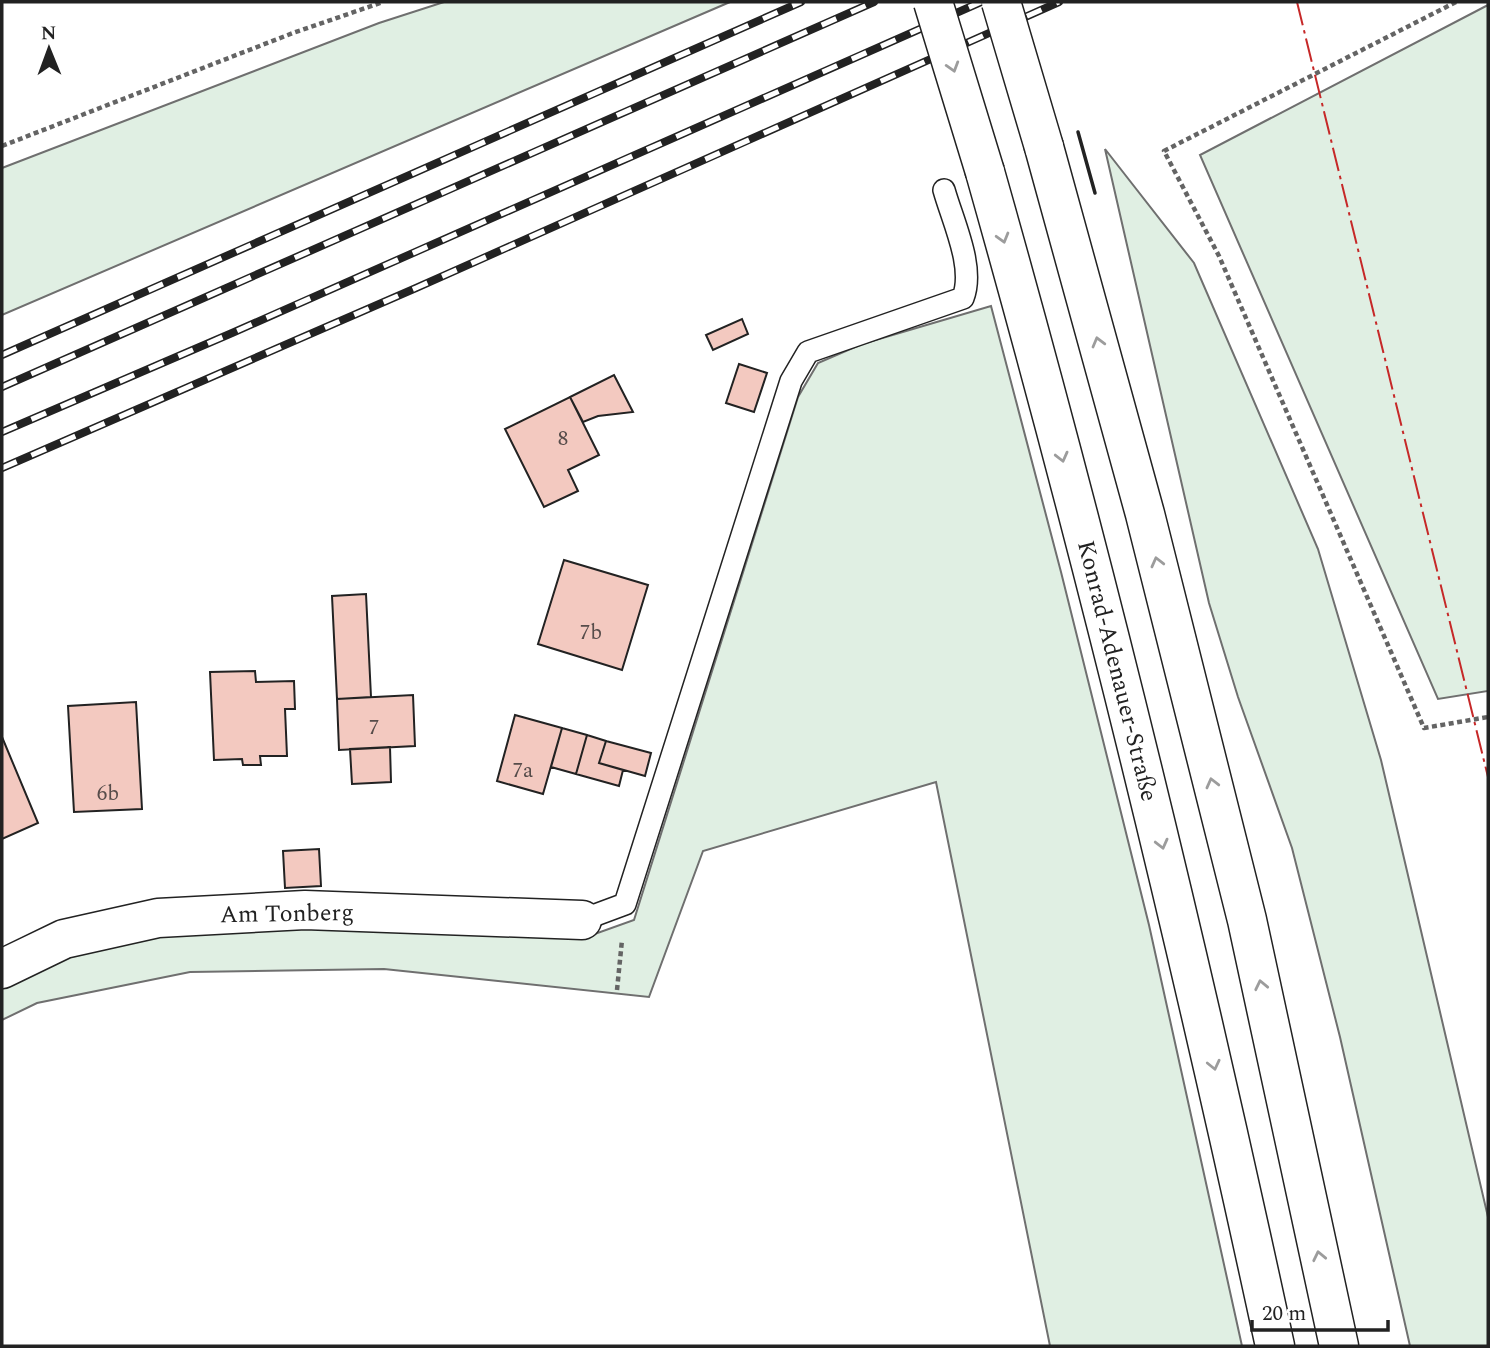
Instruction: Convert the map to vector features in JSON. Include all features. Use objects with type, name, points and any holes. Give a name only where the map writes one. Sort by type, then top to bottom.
[{"type":"main road","name":"Konrad-Adenauer-Straße","points":[[933,2],[985,172],[1038,363],[1164,852],[1222,1099],[1275,1346]]},
{"type":"main road","points":[[1001,2],[1044,147],[1145,514],[1247,920],[1339,1346]]},
{"type":"main road","name":"Am Tonberg","points":[[2,969],[64,939],[159,918],[305,910],[597,915]]},
{"type":"lane","points":[[597,915],[625,904],[791,381],[808,352],[963,298],[968,286],[968,270],[944,190]]},
{"type":"path","points":[[2,146],[293,33],[383,2]]},
{"type":"path","points":[[1456,2],[1164,151],[1219,256],[1424,728],[1488,717]]},
{"type":"path","points":[[597,915],[622,934],[617,990]]},
{"type":"green space","points":[[444,2],[730,2],[2,315],[2,168],[379,23]]},
{"type":"green space","points":[[1488,5],[1488,691],[1438,699],[1200,155]]},
{"type":"green space","points":[[1105,149],[1194,263],[1318,549],[1381,760],[1488,1217],[1488,1346],[1410,1346],[1340,1037],[1292,848],[1238,697],[1209,603]]},
{"type":"green space","points":[[991,306],[1149,925],[1242,1346],[1050,1346],[936,782],[703,851],[649,997],[384,969],[190,972],[37,1003],[2,1020],[2,988],[74,953],[167,933],[315,924],[592,935],[634,920],[798,397],[818,363],[862,344]]},
{"type":"building","points":[[742,319],[748,334],[713,350],[706,335]]},
{"type":"building","points":[[739,364],[767,373],[754,412],[726,403]]},
{"type":"building","points":[[614,375],[633,412],[598,416],[583,422],[570,397]]},
{"type":"building","points":[[570,397],[599,455],[568,470],[578,491],[544,507],[505,429]]},
{"type":"building","points":[[564,560],[648,585],[622,670],[538,644]]},
{"type":"building","points":[[366,594],[371,697],[337,699],[332,596]]},
{"type":"building","points":[[255,671],[256,682],[294,681],[295,709],[285,709],[287,756],[260,756],[261,765],[243,765],[242,759],[214,760],[210,672]]},
{"type":"building","points":[[413,695],[415,746],[339,750],[337,699]]},
{"type":"building","points":[[136,702],[142,809],[74,812],[68,706]]},
{"type":"building","points":[[515,715],[562,728],[543,794],[497,781]]},
{"type":"building","points":[[562,728],[587,735],[576,774],[551,767]]},
{"type":"building","points":[[587,735],[606,741],[599,763],[623,770],[619,786],[576,774]]},
{"type":"building","points":[[2,737],[38,823],[2,839]]},
{"type":"building","points":[[606,741],[651,753],[645,776],[599,763]]},
{"type":"building","points":[[390,747],[391,782],[352,784],[350,749]]},
{"type":"building","points":[[319,849],[321,886],[285,888],[283,851]]},
{"type":"railway","points":[[2,355],[801,2]]},
{"type":"railway","points":[[2,387],[874,2]]},
{"type":"railway","points":[[2,432],[981,2]]},
{"type":"railway","points":[[2,468],[416,288],[1059,2]]},
{"type":"wall","points":[[1078,132],[1095,193]]},
{"type":"power","points":[[1297,2],[1488,777]]}]
